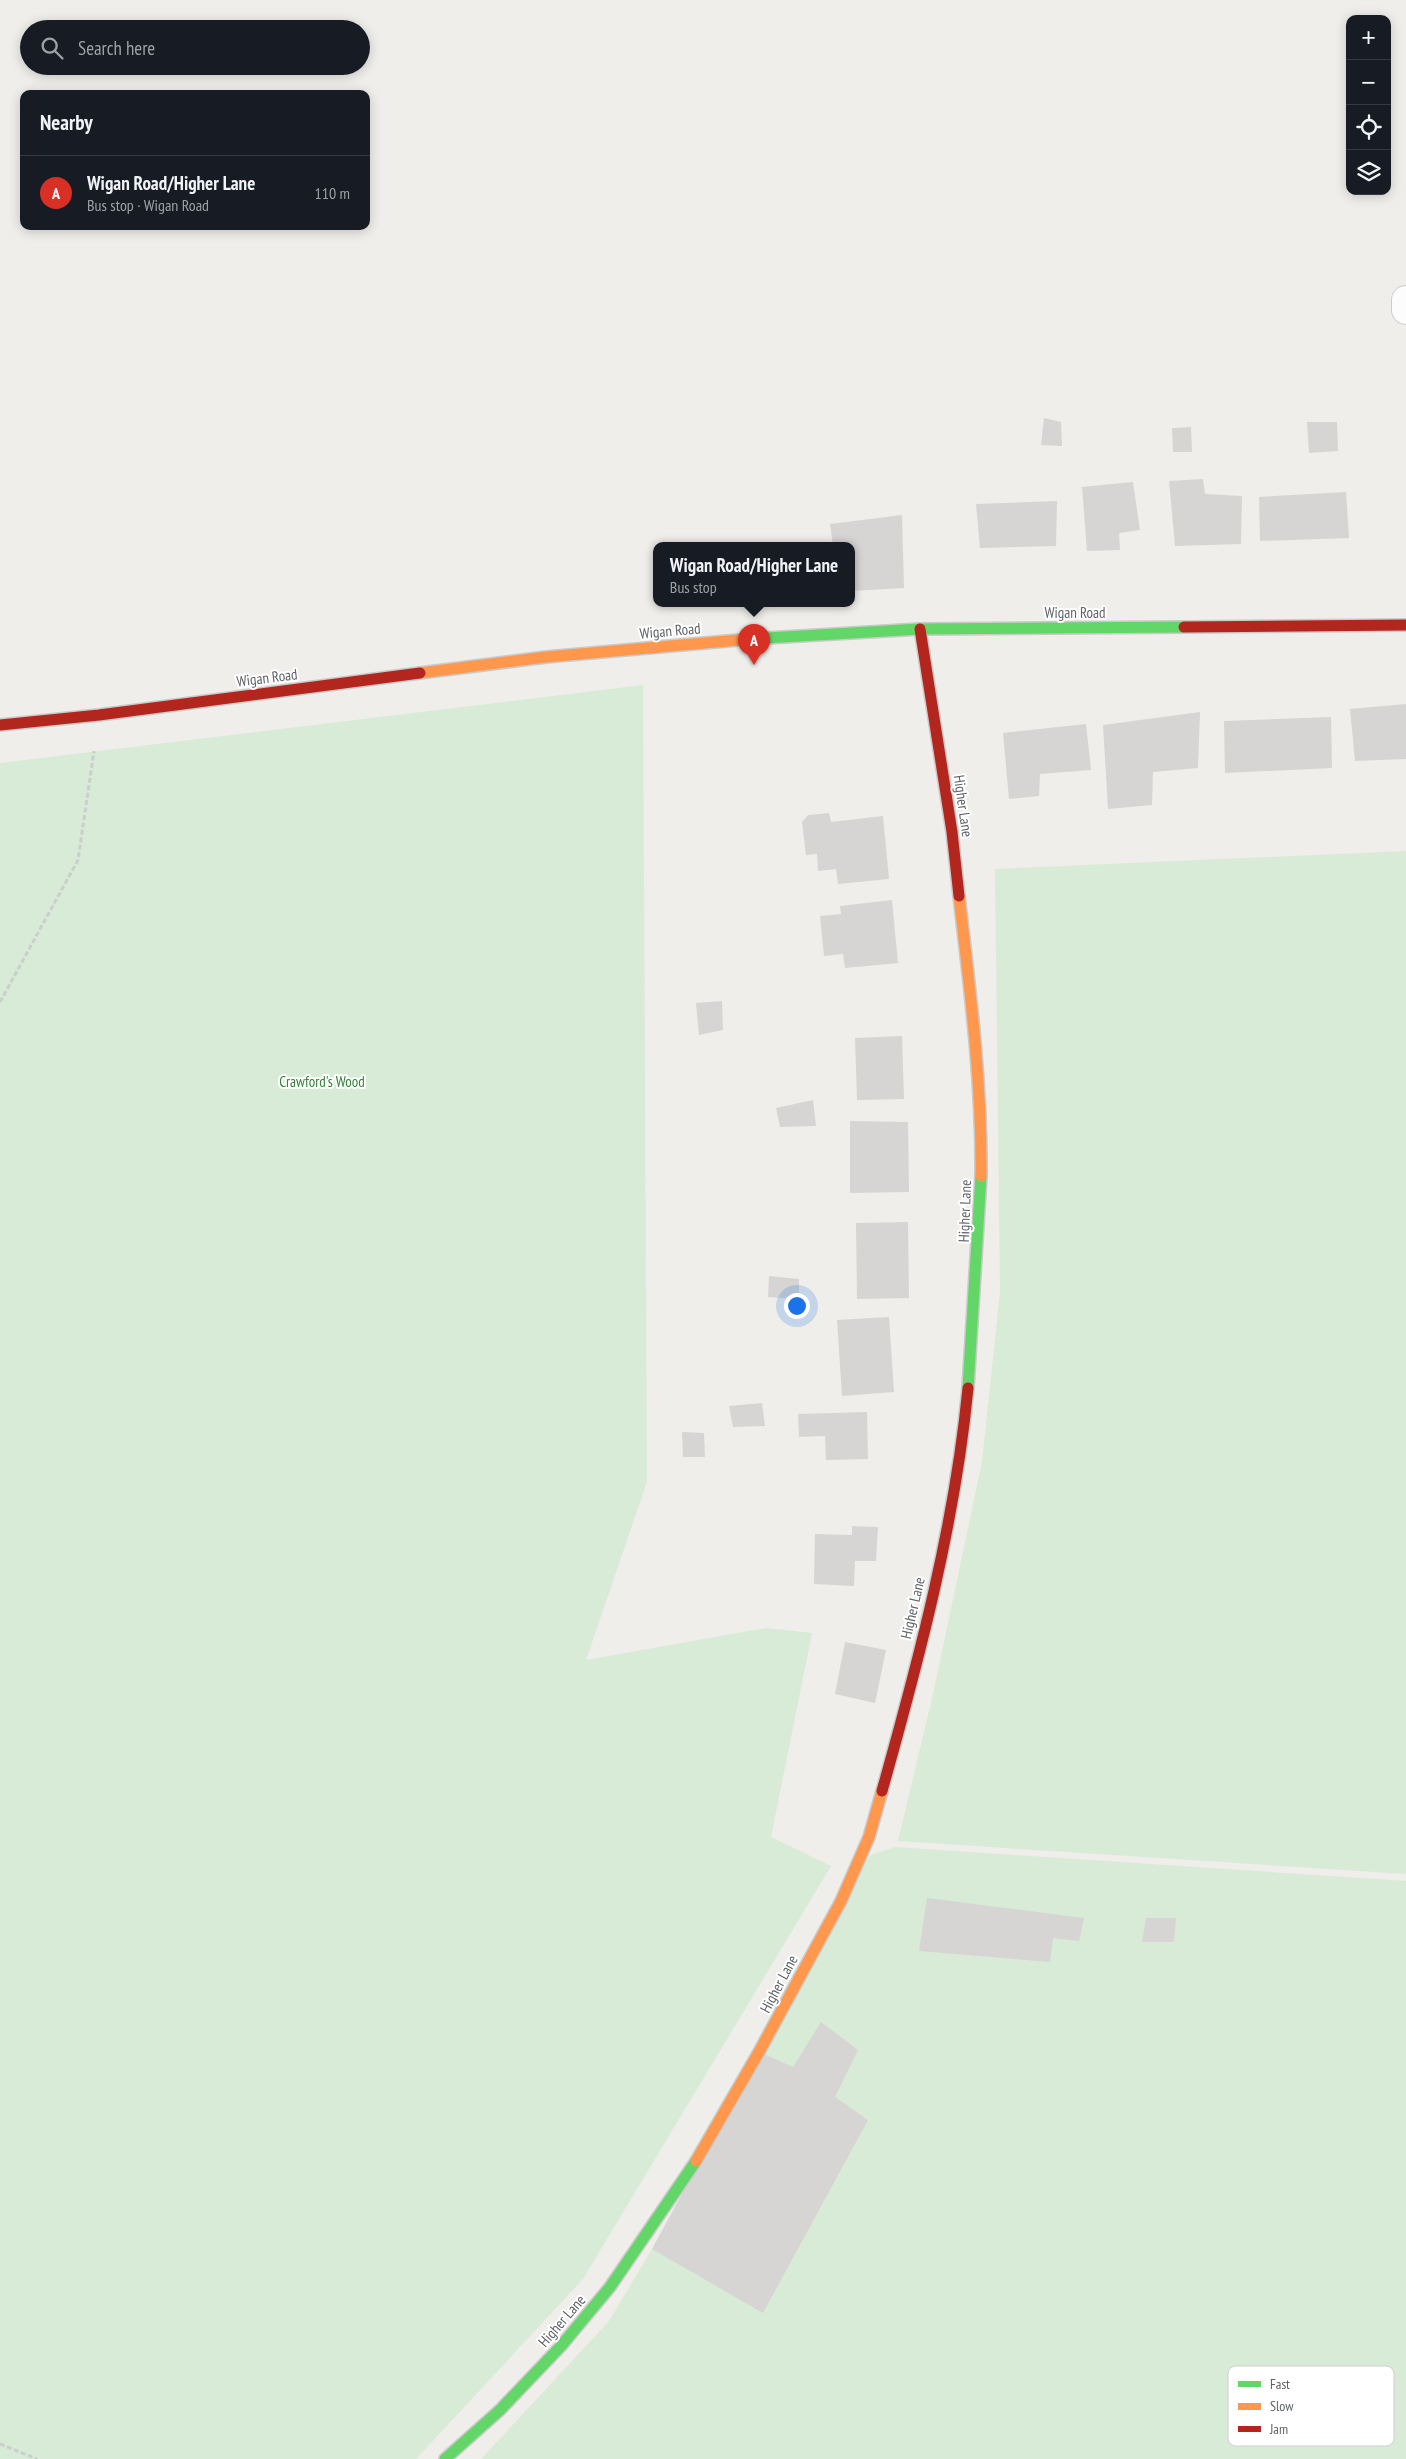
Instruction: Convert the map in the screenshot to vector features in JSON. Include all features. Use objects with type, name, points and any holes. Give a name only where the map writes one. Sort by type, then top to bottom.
[{"type":"street","points":[[1406,300],[1406,310]]},
{"type":"street","name":"Wigan Road","points":[[0,725],[99,715],[546,657],[751,639],[920,629],[1406,625]]},
{"type":"street","name":"Higher Lane","points":[[445,2459],[500,2410],[561,2346],[610,2287],[692,2168],[759,2052],[841,1901],[869,1837],[900,1731],[946,1535],[963,1441],[972,1351],[981,1196],[982,1118],[976,1039],[952,832],[920,629]]},
{"type":"path","points":[[0,1002],[78,860],[99,715]]},
{"type":"path","points":[[0,2444],[37,2459]]},
{"type":"green space","name":"Crawford's Wood","points":[[643,685],[647,1482],[586,1660],[766,1628],[812,1633],[771,1837],[831,1866],[583,2279],[416,2459],[0,2459],[0,763]]},
{"type":"green space","points":[[1406,851],[1406,1874],[898,1841],[933,1694],[982,1462],[1000,1292],[995,869]]},
{"type":"green space","points":[[895,1847],[1406,1881],[1406,2459],[481,2459],[609,2321],[652,2249],[870,1855]]},
{"type":"building","points":[[1044,418],[1061,422],[1062,446],[1041,445]]},
{"type":"building","points":[[1307,422],[1337,422],[1338,451],[1309,453]]},
{"type":"building","points":[[1191,427],[1192,452],[1173,452],[1172,428]]},
{"type":"building","points":[[1203,479],[1205,494],[1242,496],[1241,544],[1175,546],[1169,481]]},
{"type":"building","points":[[1133,482],[1140,530],[1119,533],[1120,550],[1087,551],[1082,487]]},
{"type":"building","points":[[1346,492],[1349,538],[1260,541],[1259,497]]},
{"type":"building","points":[[1057,501],[1056,546],[980,548],[976,504]]},
{"type":"building","points":[[902,515],[904,588],[855,591],[855,542],[832,542],[830,524]]},
{"type":"building","points":[[1406,704],[1406,759],[1355,761],[1350,709]]},
{"type":"building","points":[[1200,712],[1198,768],[1153,772],[1152,805],[1108,809],[1103,725]]},
{"type":"building","points":[[1331,717],[1332,768],[1225,773],[1224,721]]},
{"type":"building","points":[[1086,724],[1091,770],[1040,774],[1039,796],[1009,799],[1003,733]]},
{"type":"building","points":[[829,813],[831,822],[883,816],[889,879],[838,884],[836,869],[818,871],[817,854],[806,855],[802,822],[808,815]]},
{"type":"building","points":[[892,900],[898,963],[845,968],[843,954],[824,956],[820,916],[841,914],[840,906]]},
{"type":"building","points":[[722,1001],[723,1030],[699,1035],[696,1003]]},
{"type":"building","points":[[902,1036],[904,1099],[857,1100],[855,1038]]},
{"type":"building","points":[[813,1100],[816,1126],[780,1127],[776,1108]]},
{"type":"building","points":[[850,1121],[908,1122],[909,1192],[850,1193]]},
{"type":"building","points":[[908,1222],[909,1298],[857,1299],[856,1223]]},
{"type":"building","points":[[769,1276],[799,1279],[799,1299],[768,1297]]},
{"type":"building","points":[[889,1317],[894,1392],[842,1396],[837,1320]]},
{"type":"building","points":[[762,1403],[765,1426],[733,1427],[729,1406]]},
{"type":"building","points":[[867,1412],[868,1459],[826,1460],[825,1436],[799,1437],[798,1414]]},
{"type":"building","points":[[682,1432],[704,1433],[705,1457],[683,1457]]},
{"type":"building","points":[[852,1526],[878,1527],[876,1561],[855,1561],[854,1586],[814,1584],[815,1534],[852,1535]]},
{"type":"building","points":[[845,1642],[886,1650],[875,1703],[835,1694]]},
{"type":"building","points":[[927,1898],[1084,1918],[1079,1941],[1053,1938],[1050,1962],[919,1951]]},
{"type":"building","points":[[1146,1918],[1176,1918],[1174,1942],[1142,1942]]},
{"type":"building","points":[[821,2022],[858,2050],[835,2097],[868,2120],[763,2313],[652,2249],[759,2052],[793,2067]]},
{"type":"traffic: fast","points":[[750,639],[920,629],[1184,627]]},
{"type":"traffic: fast","points":[[968,1388],[981,1176]]},
{"type":"traffic: fast","points":[[445,2459],[500,2410],[561,2346],[610,2287],[696,2161]]},
{"type":"traffic: slow","points":[[420,673],[546,657],[750,639]]},
{"type":"traffic: slow","points":[[959,896],[980,1106],[981,1176]]},
{"type":"traffic: slow","points":[[696,2161],[759,2052],[841,1901],[869,1837],[882,1791]]},
{"type":"traffic: jam","points":[[1184,627],[1406,625]]},
{"type":"traffic: jam","points":[[920,629],[952,832],[959,896]]},
{"type":"traffic: jam","points":[[0,725],[99,715],[420,673]]},
{"type":"traffic: jam","points":[[882,1791],[922,1641],[945,1540],[962,1439],[968,1388]]},
{"type":"place","name":"Wigan Road/Higher Lane","points":[[754,665]]}]
